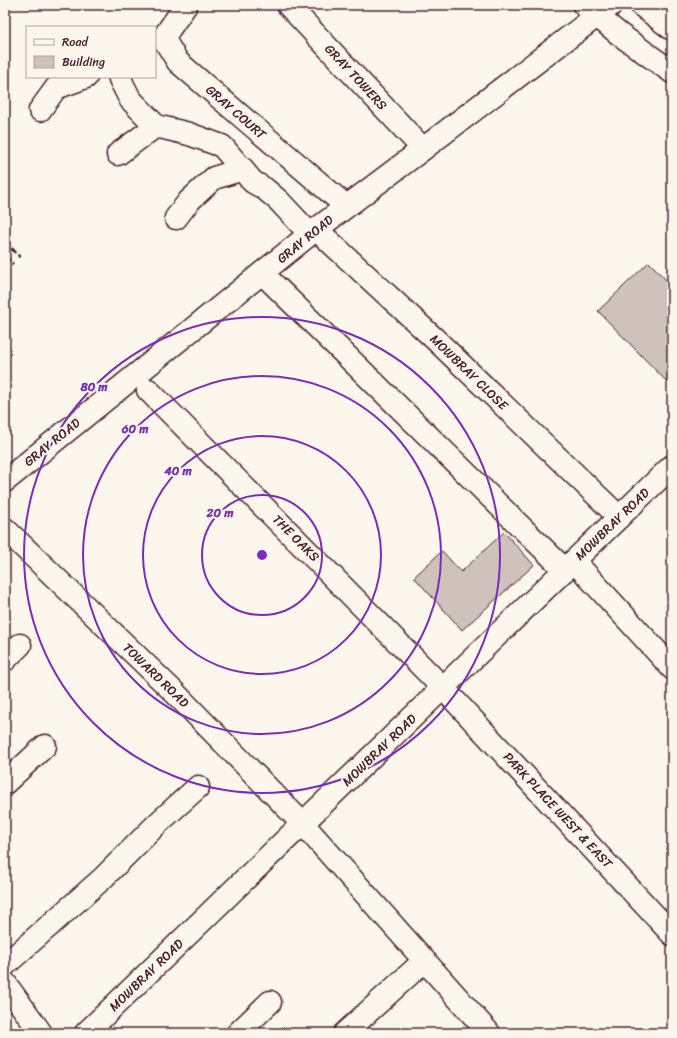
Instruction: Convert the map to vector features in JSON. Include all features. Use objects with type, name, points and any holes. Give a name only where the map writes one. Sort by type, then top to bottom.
[{"type":"street","name":"GRAY COURT","points":[[186,5],[163,38],[178,62],[346,206]]},
{"type":"street","name":"GRAY TOWERS","points":[[288,5],[423,150]]},
{"type":"street","points":[[641,5],[672,29]]},
{"type":"street","name":"GRAY ROAD","points":[[5,481],[313,232],[423,150],[597,9]]},
{"type":"street","points":[[597,9],[672,72]]},
{"type":"street","points":[[40,110],[56,88],[83,78]]},
{"type":"street","points":[[118,154],[156,126],[130,99],[120,78]]},
{"type":"street","name":"MOWBRAY CLOSE","points":[[156,126],[222,146],[253,182],[266,189],[438,342],[619,518]]},
{"type":"street","points":[[176,218],[189,201],[214,178],[243,169]]},
{"type":"street","points":[[262,274],[570,565],[672,668]]},
{"type":"street","name":"THE OAKS","points":[[148,390],[443,688]]},
{"type":"street","name":"MOWBRAY ROAD","points":[[86,1033],[672,466]]},
{"type":"street","name":"TOWARD ROAD","points":[[5,529],[174,692],[303,824],[489,1033]]},
{"type":"street","points":[[5,660],[20,645]]},
{"type":"street","name":"PARK PLACE WEST & EAST","points":[[443,688],[672,934]]},
{"type":"street","points":[[5,783],[45,746]]},
{"type":"street","points":[[5,965],[103,878],[157,824],[198,787]]},
{"type":"street","points":[[346,1033],[424,961]]},
{"type":"street","points":[[5,983],[41,1033]]},
{"type":"street","points":[[238,1033],[270,1002]]},
{"type":"building","points":[[649,262],[672,286],[672,387],[598,311]]},
{"type":"building","points":[[504,532],[534,565],[462,630],[414,577],[442,551],[461,572]]},
{"type":"railway","points":[[5,242],[20,257]]},
{"type":"railway","points":[[5,257],[13,264]]}]
